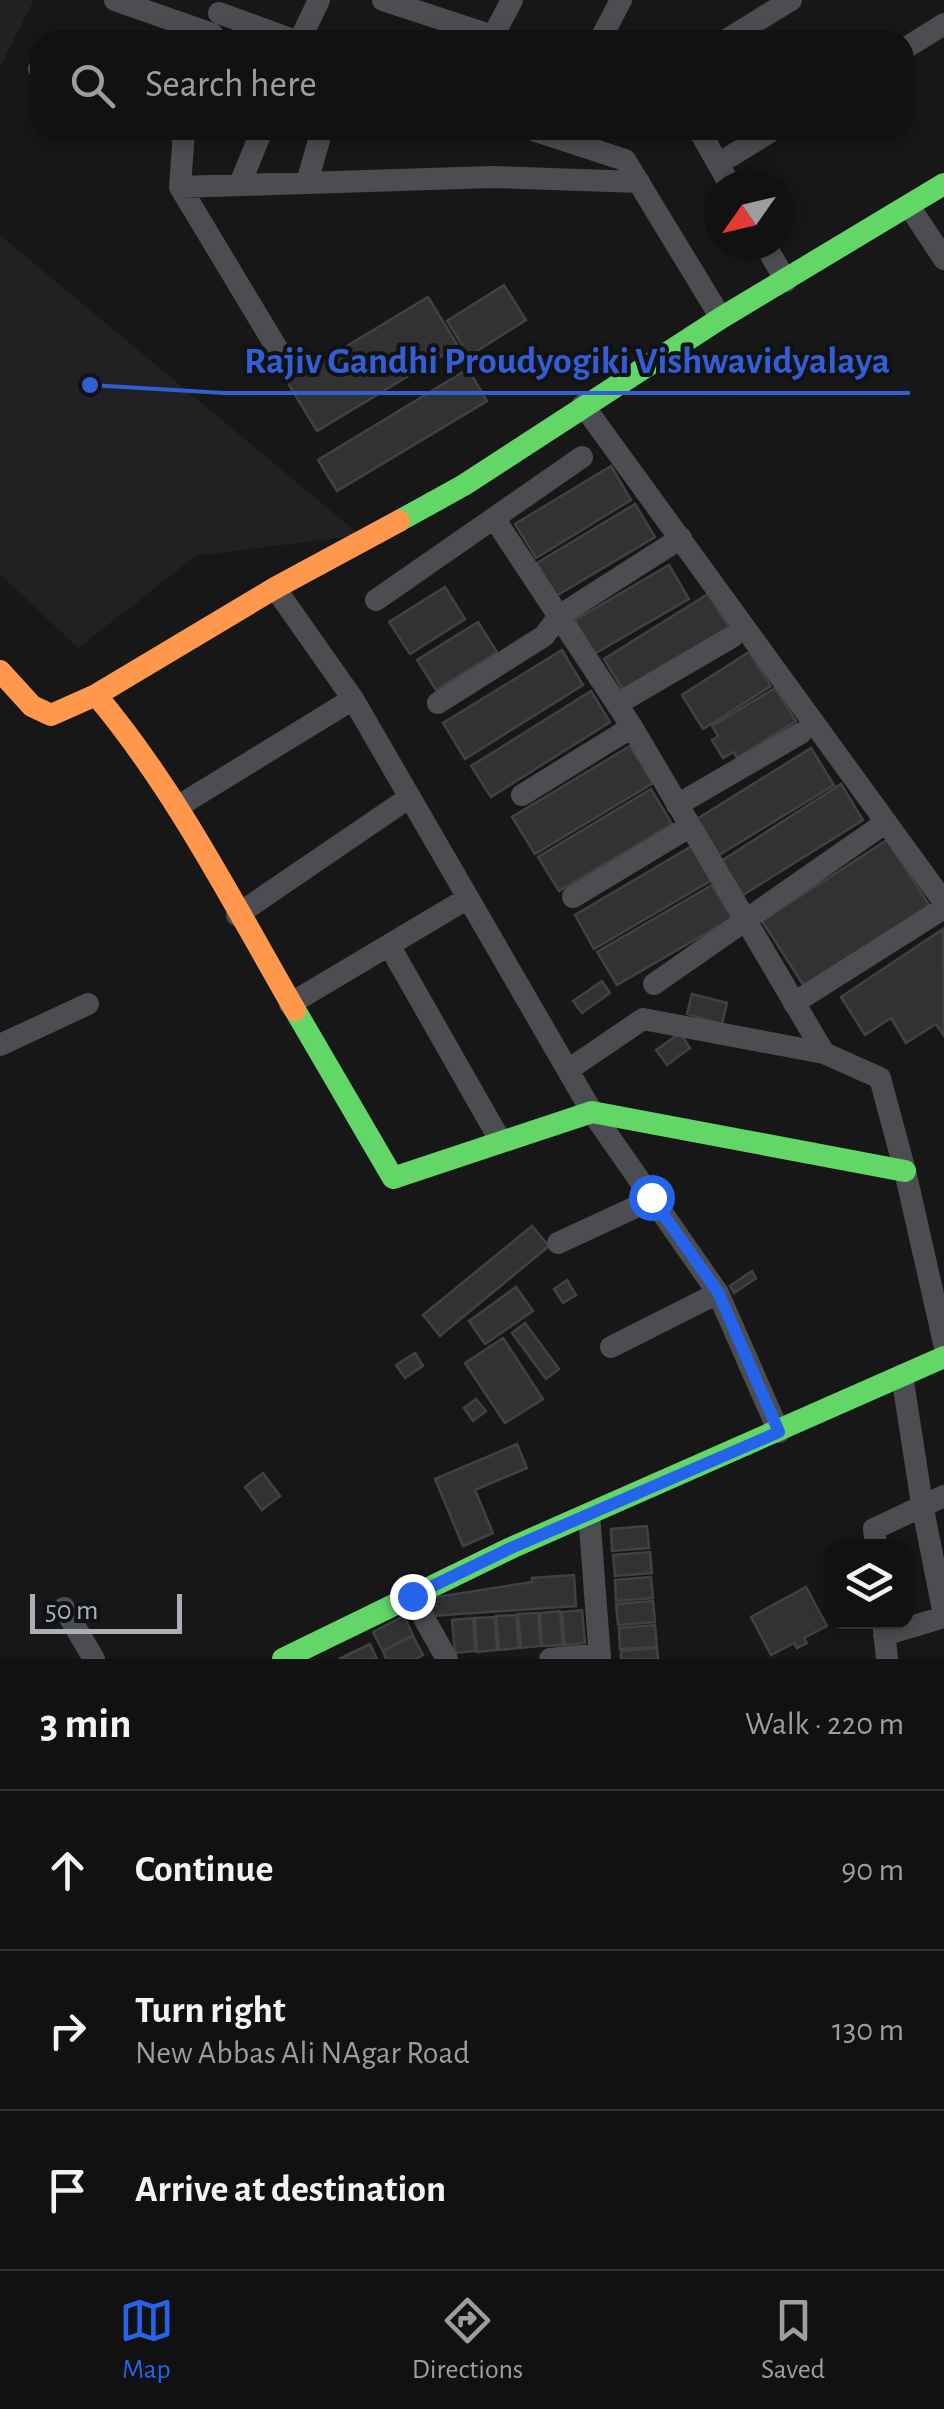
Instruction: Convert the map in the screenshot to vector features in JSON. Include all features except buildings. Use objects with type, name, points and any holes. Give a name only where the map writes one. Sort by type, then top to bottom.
[{"type":"street","points":[[114,0],[252,30]]},
{"type":"street","points":[[302,30],[319,0]]},
{"type":"street","points":[[502,30],[512,0]]},
{"type":"street","points":[[605,30],[621,0]]},
{"type":"street","points":[[742,30],[791,0]]},
{"type":"street","points":[[394,2],[476,30]]},
{"type":"street","points":[[914,43],[944,24]]},
{"type":"street","points":[[183,140],[180,187],[284,360]]},
{"type":"street","points":[[240,184],[258,140]]},
{"type":"street","points":[[307,182],[319,140]]},
{"type":"street","points":[[567,140],[625,160],[721,318]]},
{"type":"street","points":[[704,140],[721,170]]},
{"type":"street","points":[[718,164],[757,140]]},
{"type":"street","points":[[180,187],[492,177],[640,182]]},
{"type":"street","points":[[0,671],[25,699],[51,716],[96,695],[274,588],[464,485],[721,318],[944,184]]},
{"type":"street","points":[[909,206],[944,259]]},
{"type":"street","points":[[774,260],[786,281]]},
{"type":"street","points":[[583,405],[944,905],[794,1003]]},
{"type":"street","points":[[376,600],[582,456]]},
{"type":"street","points":[[494,518],[632,727],[824,1053]]},
{"type":"street","points":[[438,704],[544,636],[559,616],[681,538]]},
{"type":"street","points":[[274,588],[352,699],[592,1112],[718,1292],[779,1432]]},
{"type":"street","points":[[617,704],[732,637]]},
{"type":"street","points":[[96,695],[124,728],[177,807],[393,1178],[592,1112],[906,1170]]},
{"type":"street","points":[[177,807],[352,699]]},
{"type":"street","points":[[522,795],[632,727]]},
{"type":"street","points":[[677,805],[801,733]]},
{"type":"street","points":[[237,915],[410,797]]},
{"type":"street","points":[[654,984],[885,823]]},
{"type":"street","points":[[574,897],[689,827]]},
{"type":"street","points":[[290,1004],[468,898]]},
{"type":"street","points":[[389,945],[500,1140]]},
{"type":"street","points":[[0,1045],[88,1004]]},
{"type":"street","points":[[568,1070],[643,1019],[824,1053],[880,1078],[906,1170],[944,1343]]},
{"type":"street","points":[[558,1243],[653,1200]]},
{"type":"street","points":[[611,1346],[718,1292]]},
{"type":"street","points":[[283,1659],[511,1548],[944,1357]]},
{"type":"street","points":[[884,1639],[944,1616],[933,1500],[902,1374]]},
{"type":"street","points":[[875,1539],[874,1529],[933,1500]]},
{"type":"street","points":[[550,1659],[600,1656],[589,1514]]},
{"type":"street","points":[[412,1596],[447,1659]]},
{"type":"street","points":[[64,1608],[94,1659]]},
{"type":"shaded area","points":[[0,0],[34,0],[0,67]]},
{"type":"shaded area","points":[[0,235],[360,535],[196,556],[78,648],[0,574]]},
{"type":"traffic: fast","points":[[399,521],[464,485],[721,318],[944,184]]},
{"type":"traffic: fast","points":[[295,1010],[393,1178],[592,1112],[905,1171]]},
{"type":"traffic: fast","points":[[283,1659],[511,1548],[944,1357]]},
{"type":"traffic: slow","points":[[0,671],[32,706],[51,715],[96,695],[275,588],[399,521]]},
{"type":"traffic: slow","points":[[96,695],[178,808],[295,1010]]},
{"type":"place","name":"Rajiv Gandhi Proudyogiki Vishwavidyalaya","points":[[90,385]]},
{"type":"route","points":[[412,1596],[654,1484],[779,1432],[718,1292],[651,1197]]}]
